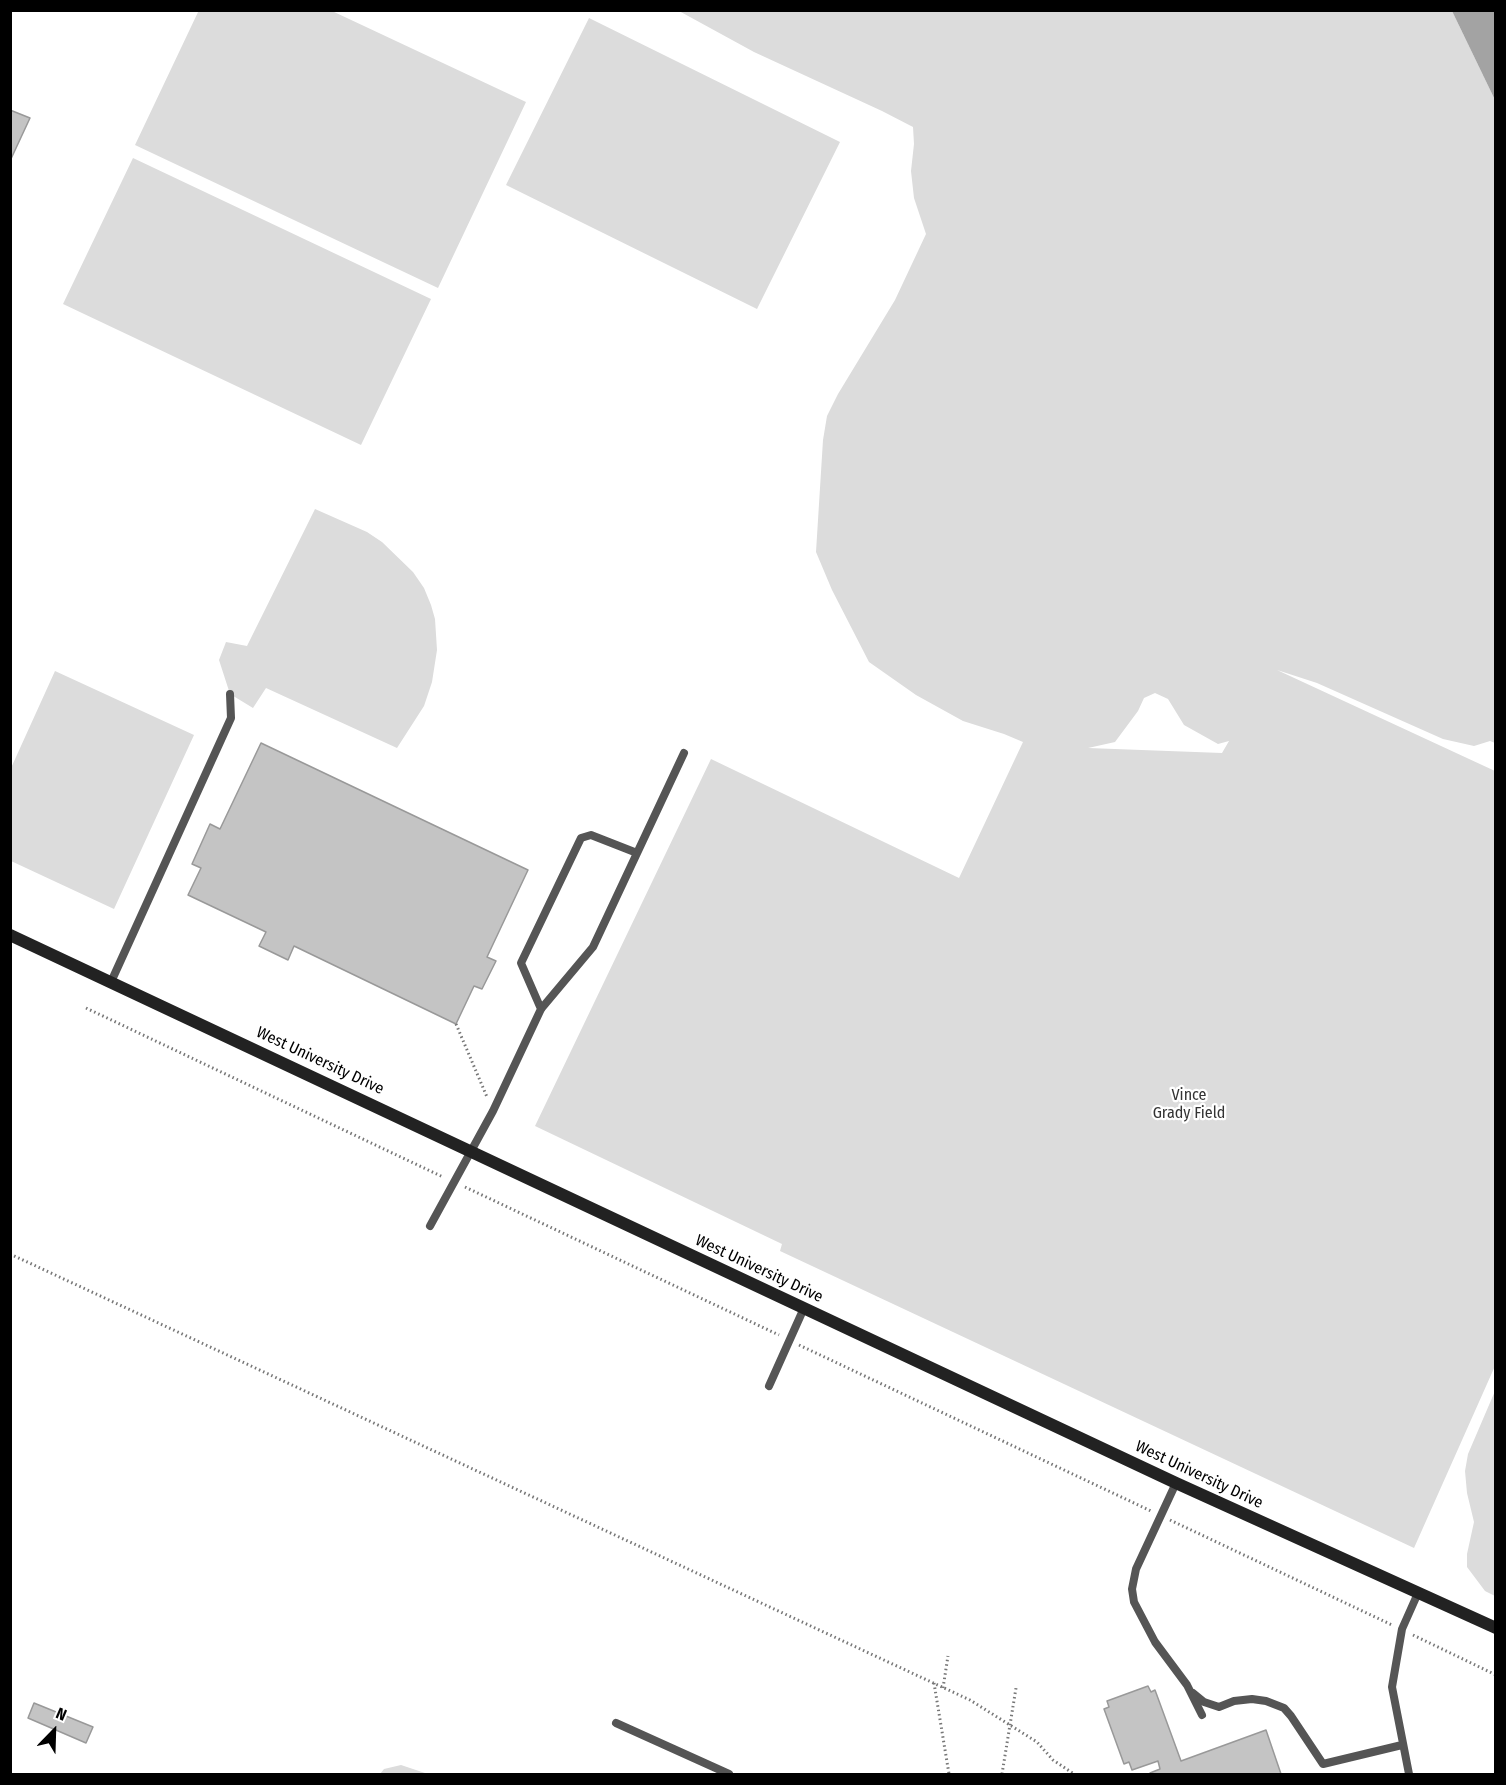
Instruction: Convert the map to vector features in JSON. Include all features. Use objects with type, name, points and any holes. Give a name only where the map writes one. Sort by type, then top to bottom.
[{"type":"street","name":"West University Drive","points":[[10,935],[1176,1483],[1496,1628]]},
{"type":"lane","points":[[111,982],[231,718],[230,694]]},
{"type":"lane","points":[[430,1226],[492,1111],[541,1009],[593,947],[684,753]]},
{"type":"lane","points":[[541,1009],[520,963],[580,838],[591,835],[637,853]]},
{"type":"lane","points":[[769,1386],[804,1308]]},
{"type":"lane","points":[[1176,1483],[1137,1569],[1132,1589],[1134,1602],[1155,1642],[1189,1690],[1202,1715]]},
{"type":"lane","points":[[1409,1774],[1392,1687],[1401,1629],[1418,1593]]},
{"type":"lane","points":[[1189,1690],[1204,1702],[1220,1707],[1234,1701],[1252,1699],[1266,1701],[1284,1708],[1323,1764],[1402,1745]]},
{"type":"lane","points":[[616,1723],[729,1774]]},
{"type":"path","points":[[86,1008],[1496,1675]]},
{"type":"path","points":[[456,1024],[492,1111]]},
{"type":"path","points":[[10,1254],[970,1700],[1037,1742],[1053,1760],[1074,1774]]},
{"type":"path","points":[[1392,1625],[1392,1636]]},
{"type":"path","points":[[943,1688],[948,1656]]},
{"type":"path","points":[[934,1683],[949,1774]]},
{"type":"path","points":[[1002,1774],[1016,1688]]},
{"type":"green space","points":[[199,10],[332,11],[526,102],[438,288],[135,145]]},
{"type":"green space","name":"Vince Grady Field","points":[[679,11],[1452,11],[1495,100],[1495,743],[1490,741],[1474,746],[1443,739],[1317,683],[1277,670],[1495,771],[1495,1366],[1414,1548],[780,1251],[782,1244],[535,1126],[711,759],[959,878],[1023,742],[963,721],[916,695],[869,662],[832,590],[816,552],[823,440],[827,416],[895,300],[926,234],[914,198],[911,171],[913,127],[754,52]],"holes":[[[1155,693],[1168,699],[1184,725],[1218,744],[1229,741],[1222,753],[1088,748],[1115,742],[1138,711],[1144,698]]]},
{"type":"green space","points":[[589,18],[840,142],[757,309],[506,185]]},
{"type":"green space","points":[[133,158],[431,299],[361,445],[63,304]]},
{"type":"green space","points":[[315,509],[367,532],[382,542],[413,572],[424,588],[431,605],[435,619],[437,650],[432,682],[424,706],[397,748],[266,688],[253,708],[230,694],[219,660],[226,642],[247,646]]},
{"type":"green space","points":[[55,671],[194,735],[114,909],[11,861],[11,768]]},
{"type":"green space","points":[[1495,1391],[1495,1596],[1485,1591],[1467,1567],[1467,1554],[1474,1522],[1467,1493],[1465,1471],[1468,1454]]},
{"type":"green space","points":[[401,1765],[428,1774],[380,1774],[384,1769]]},
{"type":"shaded area","points":[[1452,11],[1495,11],[1495,100]]},
{"type":"building","points":[[10,110],[30,118],[10,161]]},
{"type":"building","points":[[261,743],[528,870],[487,957],[496,961],[482,989],[474,986],[456,1024],[294,946],[288,960],[259,946],[266,932],[188,895],[201,868],[192,864],[210,824],[220,829]]},
{"type":"building","points":[[1148,1686],[1151,1692],[1155,1690],[1181,1761],[1266,1730],[1281,1774],[1150,1774],[1160,1769],[1158,1761],[1132,1770],[1129,1762],[1124,1764],[1104,1709],[1109,1707],[1107,1701]]},
{"type":"building","points":[[34,1703],[93,1727],[86,1743],[28,1718]]}]
